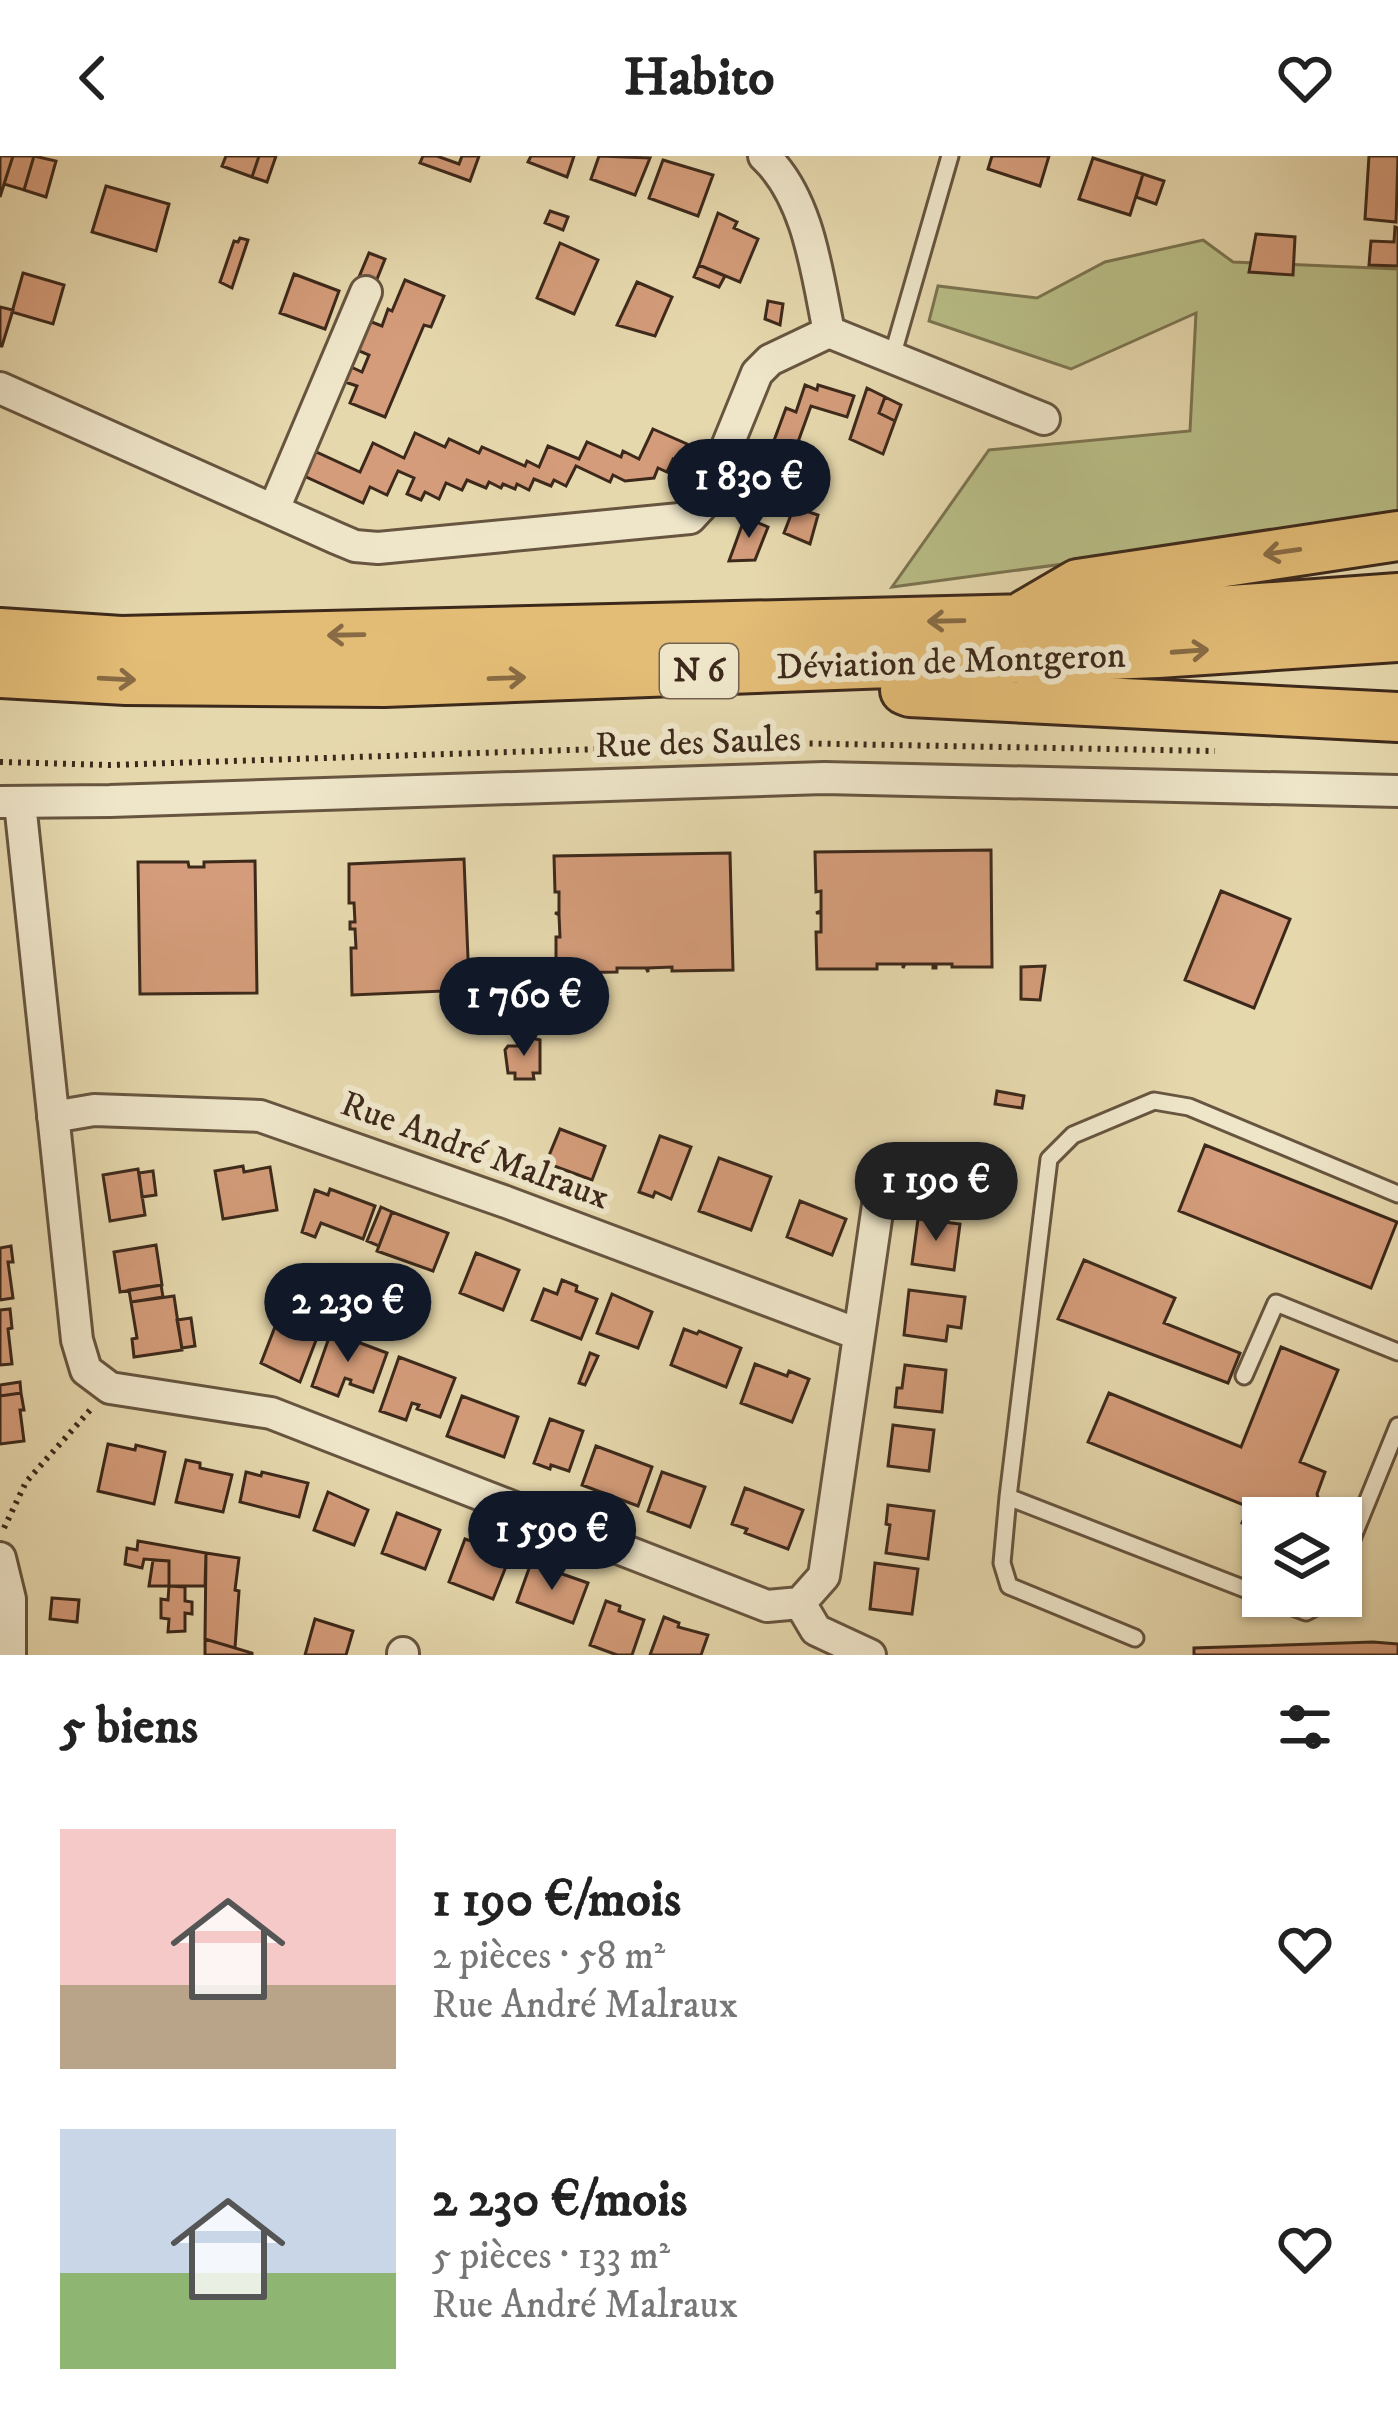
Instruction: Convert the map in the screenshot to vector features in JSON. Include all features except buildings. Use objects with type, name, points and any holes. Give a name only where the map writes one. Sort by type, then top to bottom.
[{"type":"main road","points":[[1018,619],[1078,584],[1398,536]]},
{"type":"main road","name":"Déviation de Montgeron","points":[[0,633],[122,640],[1148,616],[1398,598]]},
{"type":"main road","name":"Déviation de Montgeron","points":[[0,673],[126,680],[384,682],[1158,653],[1398,637]]},
{"type":"main road","points":[[858,666],[910,692],[1398,717]]},
{"type":"street","points":[[764,156],[797,206],[830,332]]},
{"type":"street","points":[[274,509],[366,292]]},
{"type":"street","points":[[0,388],[356,546],[378,548],[690,518],[704,503],[757,373],[770,360],[830,332],[1044,419]]},
{"type":"street","name":"Rue des Saules","points":[[10,802],[824,778],[1398,791]]},
{"type":"street","points":[[10,802],[53,1117],[77,1340],[86,1370],[110,1388],[272,1413],[767,1606],[800,1603],[824,1576],[884,1164]]},
{"type":"street","name":"Rue André Malraux","points":[[53,1117],[94,1110],[260,1116],[858,1334]]},
{"type":"street","points":[[0,1558],[10,1600],[10,1655]]},
{"type":"street","points":[[800,1603],[816,1630],[870,1655]]},
{"type":"lane","points":[[892,357],[950,156]]},
{"type":"lane","points":[[1135,1638],[1009,1586],[1002,1563],[1048,1159],[1073,1135],[1154,1101],[1189,1107],[1398,1194]]},
{"type":"lane","points":[[1244,1376],[1276,1303],[1398,1352]]},
{"type":"lane","points":[[1362,1514],[1398,1426]]},
{"type":"lane","points":[[1008,1497],[1242,1587]]},
{"type":"path","points":[[0,1543],[5,1520],[26,1482],[110,1388]]},
{"type":"green space","points":[[1203,240],[1233,262],[1398,269],[1398,515],[892,587],[989,450],[1190,431],[1196,313],[1071,369],[929,321],[938,286],[1037,298],[1105,262]]}]
